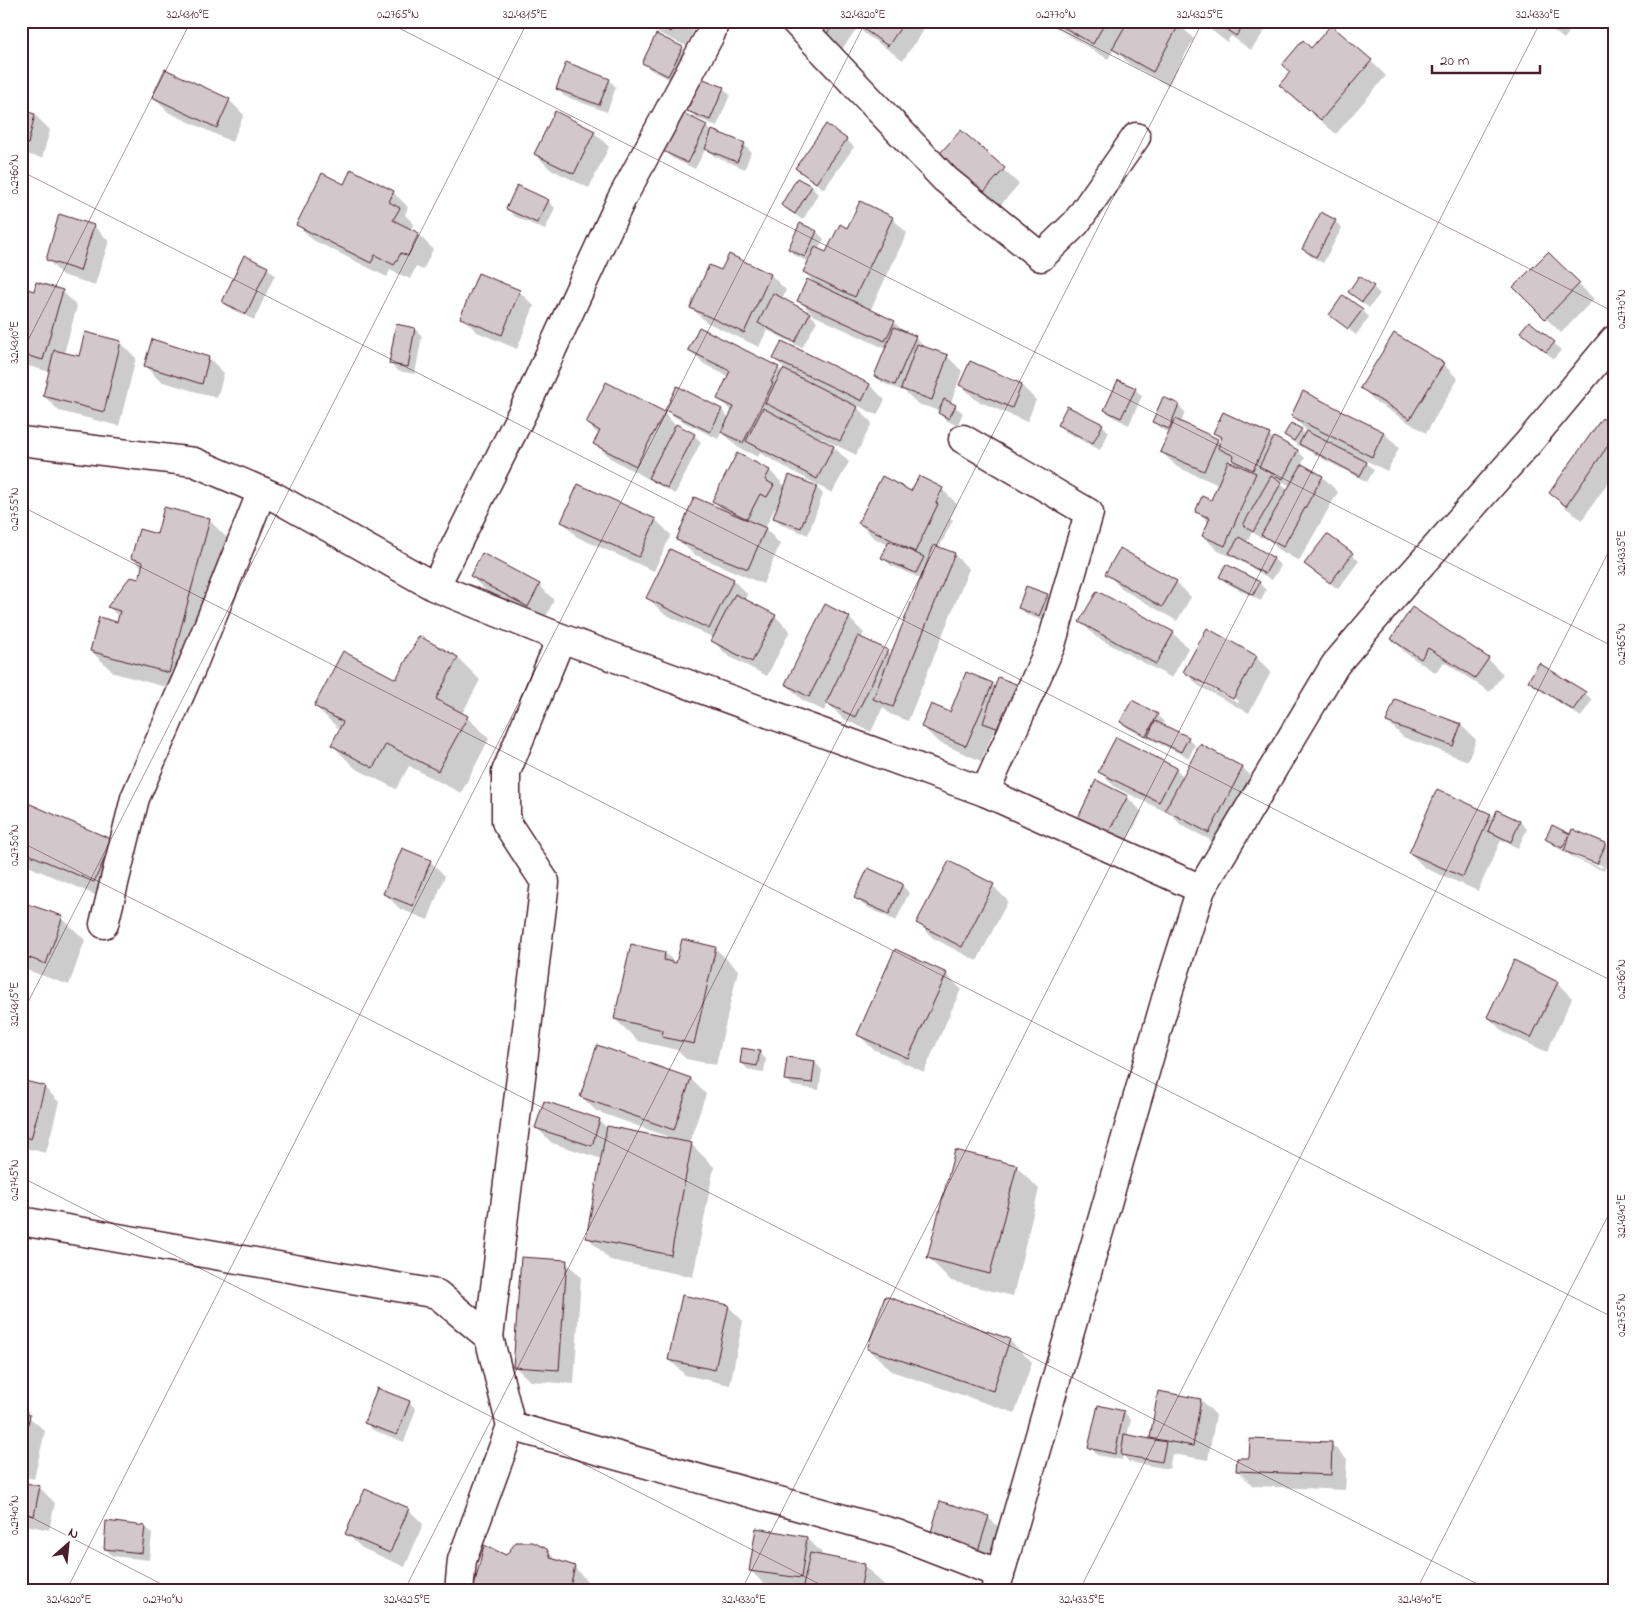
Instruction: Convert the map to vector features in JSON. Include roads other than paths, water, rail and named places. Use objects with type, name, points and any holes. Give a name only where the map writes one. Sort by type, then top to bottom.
[{"type":"street","points":[[435,586],[531,395],[621,200],[715,21]]},
{"type":"street","points":[[795,21],[945,179],[1041,258],[1076,223],[1136,138]]},
{"type":"street","points":[[511,1426],[897,1534],[997,1582],[1166,999],[1201,889],[1335,665],[1529,442],[1614,340]]},
{"type":"street","points":[[963,439],[1089,513],[1051,644],[985,792]]},
{"type":"street","points":[[21,441],[194,462],[262,491],[435,586],[561,638],[985,792],[1201,889]]},
{"type":"street","points":[[104,924],[135,798],[191,669],[262,491]]},
{"type":"street","points":[[459,1591],[462,1560],[511,1426],[489,1337],[545,882],[506,822],[506,772],[561,638]]},
{"type":"street","points":[[21,1221],[437,1294],[489,1337]]}]
